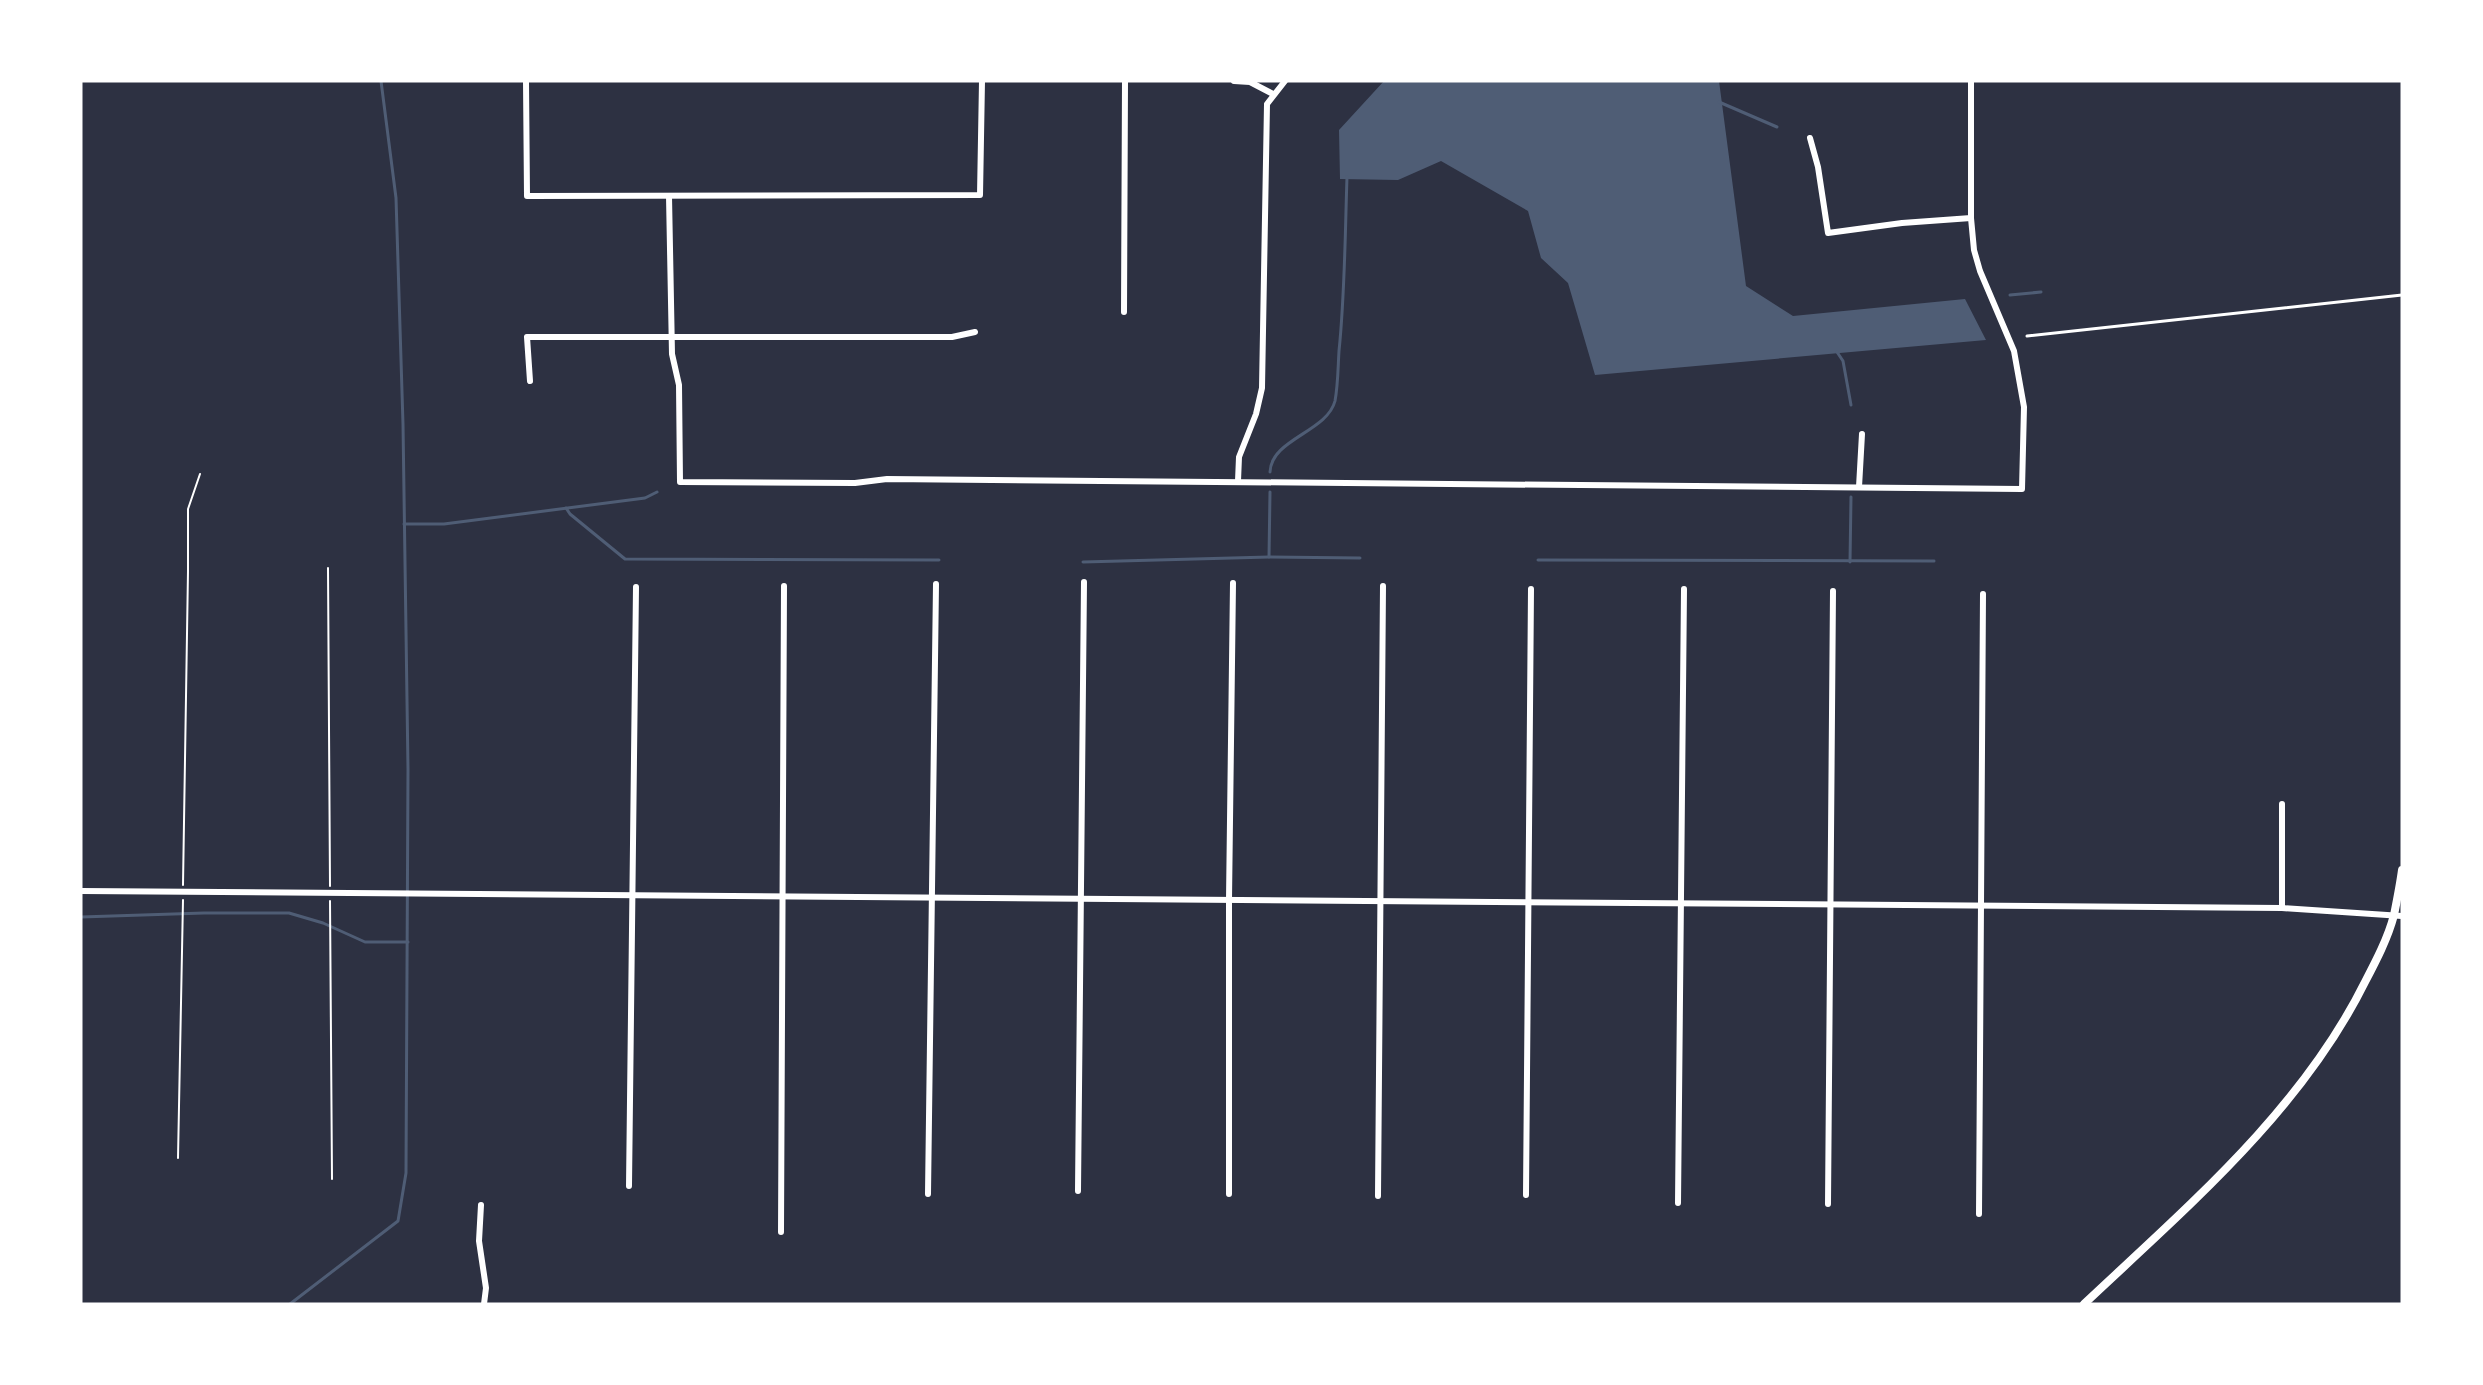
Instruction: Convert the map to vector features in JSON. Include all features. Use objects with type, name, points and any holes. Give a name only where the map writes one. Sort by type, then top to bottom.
[{"type":"main road","points":[[2084,1304],[2241,1154],[2294,1092],[2352,1008],[2398,916],[2402,870]]},
{"type":"street","points":[[526,81],[527,196],[980,195],[982,81]]},
{"type":"street","points":[[1124,312],[1125,81]]},
{"type":"street","points":[[1234,81],[1251,82],[1273,94]]},
{"type":"street","points":[[1238,481],[1239,457],[1256,414],[1262,388],[1267,104],[1285,81]]},
{"type":"street","points":[[669,196],[671,335],[672,354],[679,385],[680,482],[855,483],[886,479],[2022,489],[2024,407],[2014,351],[1980,271],[1974,250],[1971,218],[1971,81]]},
{"type":"street","points":[[1810,138],[1818,167],[1828,232],[1971,218]]},
{"type":"street","points":[[530,381],[527,337],[671,335],[952,337],[975,332]]},
{"type":"street","points":[[1859,487],[1863,434]]},
{"type":"street","points":[[1078,1191],[1084,582]]},
{"type":"street","points":[[1230,1194],[1229,900],[1233,583]]},
{"type":"street","points":[[928,1194],[936,584]]},
{"type":"street","points":[[781,1233],[784,586]]},
{"type":"street","points":[[1378,1196],[1383,586]]},
{"type":"street","points":[[629,1186],[636,587]]},
{"type":"street","points":[[1526,1195],[1531,589]]},
{"type":"street","points":[[1678,1203],[1684,589]]},
{"type":"street","points":[[1828,1204],[1833,591]]},
{"type":"street","points":[[1979,1214],[1983,594]]},
{"type":"street","points":[[2282,804],[2282,908]]},
{"type":"street","points":[[81,891],[2282,908],[2398,916]]},
{"type":"street","points":[[481,1205],[479,1241],[486,1288],[484,1304]]},
{"type":"lane","points":[[2028,336],[2402,295]]},
{"type":"path","points":[[178,1158],[187,528],[188,509],[200,474]]},
{"type":"path","points":[[328,568],[332,1179]]},
{"type":"water","points":[[1384,81],[1719,81],[1746,286],[1793,316],[1965,299],[1986,340],[1595,375],[1568,283],[1541,258],[1528,211],[1441,161],[1398,180],[1340,179],[1339,130]]},
{"type":"waterway","points":[[290,1304],[398,1221],[406,1173],[408,769],[403,424],[396,198],[381,81]]},
{"type":"waterway","points":[[1719,102],[1777,127]]},
{"type":"waterway","points":[[1270,472],[1279,451],[1322,421],[1330,412],[1335,401],[1342,308],[1347,177]]},
{"type":"waterway","points":[[2010,295],[2041,292]]},
{"type":"waterway","points":[[1837,352],[1843,361],[1851,405]]},
{"type":"waterway","points":[[404,524],[444,524],[645,498],[657,492]]},
{"type":"waterway","points":[[1269,557],[1270,492]]},
{"type":"waterway","points":[[1850,562],[1851,497]]},
{"type":"waterway","points":[[566,508],[570,514],[625,559],[939,560]]},
{"type":"waterway","points":[[1083,562],[1269,557],[1360,558]]},
{"type":"waterway","points":[[1538,560],[1934,561]]},
{"type":"waterway","points":[[81,917],[289,913],[323,923],[365,942],[408,942]]}]
